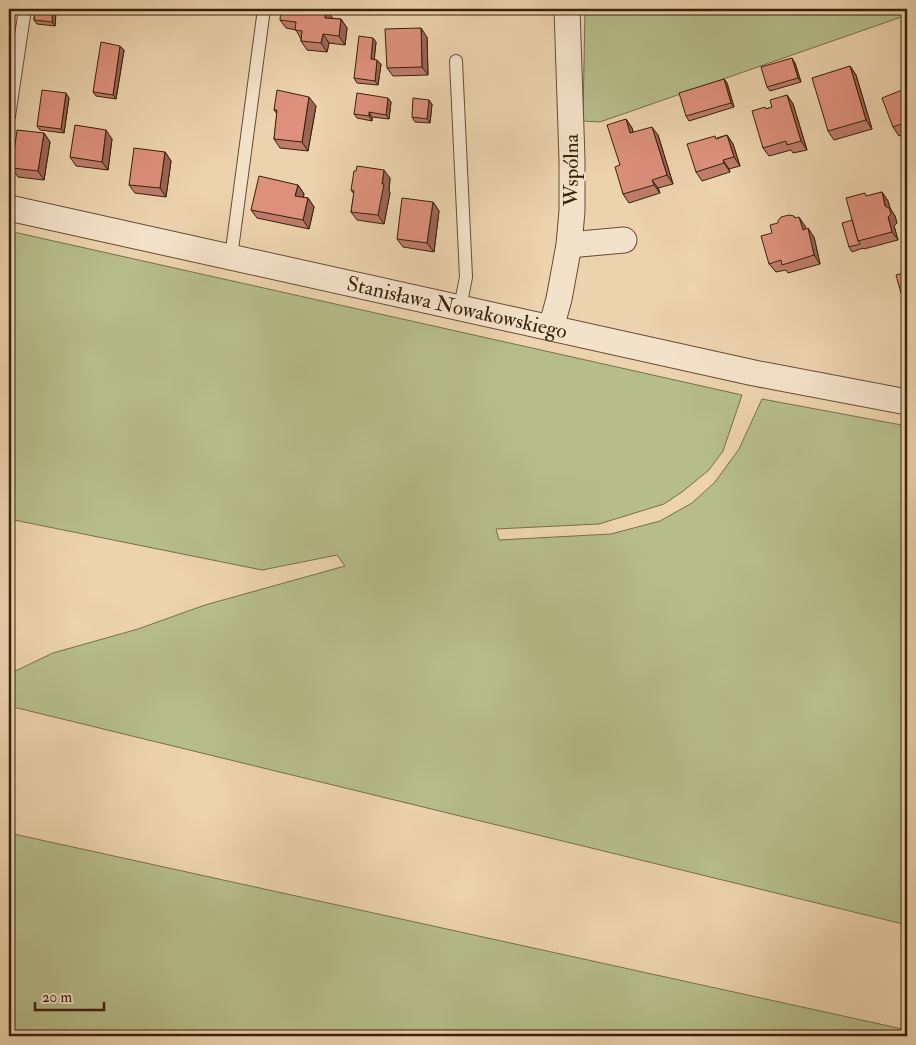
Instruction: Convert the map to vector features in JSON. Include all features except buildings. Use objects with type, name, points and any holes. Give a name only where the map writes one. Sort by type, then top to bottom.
[{"type":"street","name":"Wspólna","points":[[551,328],[570,245],[573,186],[567,9]]},
{"type":"street","name":"Stanisława Nowakowskiego","points":[[9,208],[761,374],[907,402]]},
{"type":"street","points":[[570,245],[624,240]]},
{"type":"lane","points":[[9,116],[25,9]]},
{"type":"lane","points":[[230,257],[264,9]]},
{"type":"lane","points":[[456,61],[466,277],[460,308]]},
{"type":"green space","points":[[585,9],[907,9],[907,15],[600,122],[583,121]]},
{"type":"green space","points":[[9,231],[742,395],[723,451],[709,470],[664,504],[599,524],[496,529],[499,540],[611,534],[660,521],[692,503],[715,482],[739,449],[762,399],[907,426],[907,925],[9,706],[9,674],[53,653],[138,629],[205,605],[345,566],[337,555],[262,570],[9,519]]},
{"type":"green space","points":[[9,833],[907,1030],[907,1036],[9,1036]]}]
